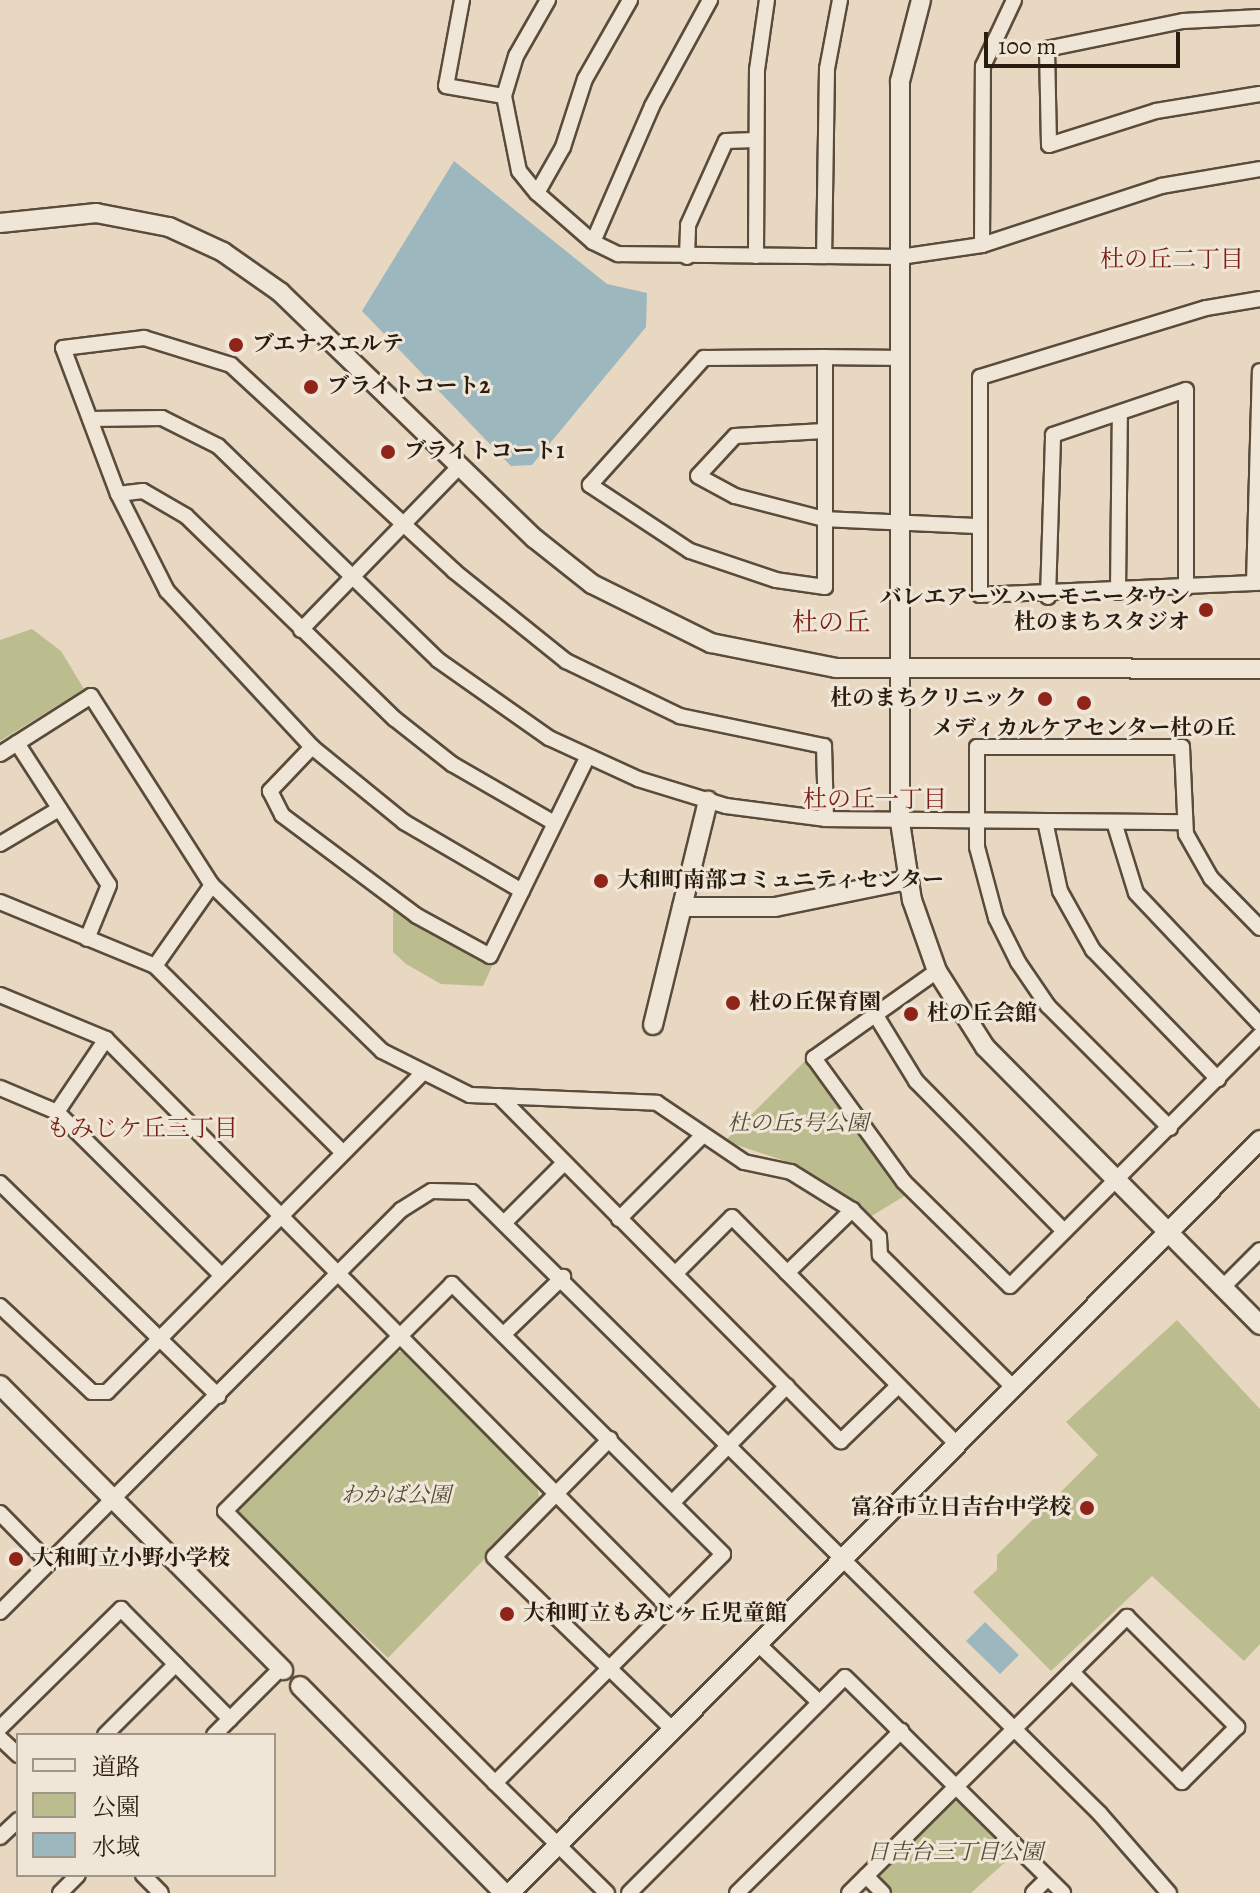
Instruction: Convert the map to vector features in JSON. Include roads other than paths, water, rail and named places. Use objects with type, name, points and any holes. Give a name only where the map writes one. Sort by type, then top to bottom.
[{"type":"street","points":[[462,0],[446,86],[504,96]]},
{"type":"street","points":[[548,0],[516,56],[504,96],[519,171],[537,193],[593,242],[618,254],[900,257],[982,245],[1161,186],[1260,169]]},
{"type":"street","points":[[537,193],[563,147],[585,79],[630,0]]},
{"type":"street","points":[[593,242],[652,106],[710,0]]},
{"type":"street","points":[[756,256],[756,140],[767,0]]},
{"type":"street","points":[[824,256],[827,69],[840,0]]},
{"type":"street","points":[[921,0],[900,81],[900,822],[907,880],[937,971],[992,1056],[1260,1325]]},
{"type":"street","points":[[982,245],[983,66],[1014,0]]},
{"type":"street","points":[[1260,17],[1183,21],[1047,49],[1049,145],[1156,111],[1260,94]]},
{"type":"street","points":[[687,257],[688,225],[726,141],[756,140]]},
{"type":"street","points":[[0,223],[96,213],[201,240],[280,292],[534,538],[652,620],[768,659],[899,669],[1260,669]]},
{"type":"street","points":[[1260,299],[1206,308],[980,377],[980,595],[1048,597],[1257,583],[1260,371]]},
{"type":"street","points":[[522,891],[404,822],[312,747],[167,591],[118,494],[63,348],[144,338],[200,350],[257,382],[523,631],[616,688],[745,734],[824,746],[826,819]]},
{"type":"street","points":[[825,357],[825,587],[776,580],[690,551],[590,485],[704,358],[825,357],[898,358]]},
{"type":"street","points":[[1048,597],[1053,435],[1186,390],[1186,588]]},
{"type":"street","points":[[1118,592],[1120,413]]},
{"type":"street","points":[[90,419],[133,414],[190,428],[218,446],[351,578],[485,697],[587,758],[708,801],[826,819],[1182,822]]},
{"type":"street","points":[[824,431],[735,436],[698,476],[735,496],[824,519],[899,526],[980,526]]},
{"type":"street","points":[[301,630],[459,467]]},
{"type":"street","points":[[118,494],[143,491],[174,508],[301,630],[452,764],[554,823]]},
{"type":"street","points":[[0,754],[91,696],[212,885],[382,1051],[470,1095],[657,1103],[701,1137],[744,1162],[791,1172],[852,1210],[879,1237],[880,1255],[1014,1388]]},
{"type":"street","points":[[17,743],[109,885],[87,939]]},
{"type":"street","points":[[312,747],[270,791],[282,815],[417,916],[490,956],[587,758]]},
{"type":"street","points":[[1170,1128],[1048,1006],[1018,962],[996,918],[977,821],[977,747],[1182,747],[1182,822],[1211,878],[1260,928]]},
{"type":"street","points":[[653,1025],[708,801]]},
{"type":"street","points":[[0,844],[59,809]]},
{"type":"street","points":[[1045,821],[1060,891],[1093,950],[1218,1079]]},
{"type":"street","points":[[1114,822],[1136,893],[1260,1024]]},
{"type":"street","points":[[682,907],[775,907],[907,880]]},
{"type":"street","points":[[155,966],[212,885]]},
{"type":"street","points":[[0,902],[155,966],[343,1153]]},
{"type":"street","points":[[937,971],[814,1058],[904,1182],[1010,1286],[1260,1035]]},
{"type":"street","points":[[0,995],[106,1039],[397,1337],[668,1607]]},
{"type":"street","points":[[875,1014],[916,1081],[1064,1231]]},
{"type":"street","points":[[57,1112],[106,1039]]},
{"type":"street","points":[[0,1306],[92,1392],[107,1392],[423,1073]]},
{"type":"street","points":[[0,1088],[57,1112],[221,1275]]},
{"type":"street","points":[[499,1096],[841,1441],[898,1386]]},
{"type":"street","points":[[619,1219],[701,1137]]},
{"type":"street","points":[[300,1686],[507,1893],[1260,1140]]},
{"type":"street","points":[[506,1221],[564,1163]]},
{"type":"street","points":[[3,1190],[160,1337],[218,1396]]},
{"type":"street","points":[[0,1612],[401,1210],[432,1191],[472,1192],[563,1277],[1014,1729],[1169,1893]]},
{"type":"street","points":[[787,1273],[852,1210]]},
{"type":"street","points":[[676,1273],[732,1217],[956,1443]]},
{"type":"street","points":[[1223,1287],[1260,1250]]},
{"type":"street","points":[[505,1333],[563,1277]]},
{"type":"street","points":[[495,1783],[723,1554],[674,1501],[452,1284],[225,1511],[495,1783],[607,1893]]},
{"type":"street","points":[[0,1385],[282,1669],[216,1733]]},
{"type":"street","points":[[674,1501],[787,1386]]},
{"type":"street","points":[[610,1439],[494,1557],[673,1730]]},
{"type":"street","points":[[0,1513],[49,1563]]},
{"type":"street","points":[[0,1728],[121,1609],[230,1719]]},
{"type":"street","points":[[849,1893],[1127,1617],[1237,1727],[1182,1782],[1072,1672]]},
{"type":"street","points":[[757,1643],[819,1702]]},
{"type":"street","points":[[107,1733],[176,1664]]},
{"type":"street","points":[[629,1893],[845,1677],[1063,1893]]},
{"type":"street","points":[[737,1893],[901,1731]]},
{"type":"street","points":[[0,1738],[16,1753]]},
{"type":"street","points":[[0,1837],[16,1822]]},
{"type":"street","points":[[866,1876],[883,1893]]},
{"type":"street","points":[[60,1893],[76,1877]]},
{"type":"street","points":[[145,1877],[161,1893]]},
{"type":"street","points":[[1033,1893],[1048,1878]]},
{"type":"water","points":[[454,161],[607,284],[647,293],[646,327],[532,465],[511,466],[362,311]]},
{"type":"water","points":[[985,1622],[1019,1655],[1000,1674],[966,1641]]},
{"type":"place","name":"ブエナスエルテ","points":[[236,345]]},
{"type":"place","name":"ブライトコート2","points":[[311,387]]},
{"type":"place","name":"ブライトコート1","points":[[388,452]]},
{"type":"place","name":"バレエアーツ ハーモニータウン 杜のまちスタジオ","points":[[1206,610]]},
{"type":"place","name":"杜のまちクリニック","points":[[1045,699]]},
{"type":"place","name":"メディカルケアセンター杜の丘","points":[[1084,703]]},
{"type":"place","name":"大和町南部コミュニティセンター","points":[[601,881]]},
{"type":"place","name":"杜の丘保育園","points":[[733,1003]]},
{"type":"place","name":"杜の丘会館","points":[[911,1014]]},
{"type":"place","name":"富谷市立日吉台中学校","points":[[1087,1508]]},
{"type":"place","name":"大和町立小野小学校","points":[[16,1559]]},
{"type":"place","name":"大和町立もみじヶ丘児童館","points":[[507,1614]]},
{"type":"district","name":"杜の丘二丁目","points":[[1172,260]]},
{"type":"district","name":"杜の丘","points":[[831,623]]},
{"type":"district","name":"杜の丘一丁目","points":[[875,800]]},
{"type":"district","name":"もみじケ丘三丁目","points":[[142,1129]]},
{"type":"park label","name":"杜の丘5号公園","points":[[798,1124]]},
{"type":"park label","name":"わかば公園","points":[[396,1496]]},
{"type":"park label","name":"日吉台三丁目公園","points":[[955,1853]]}]
